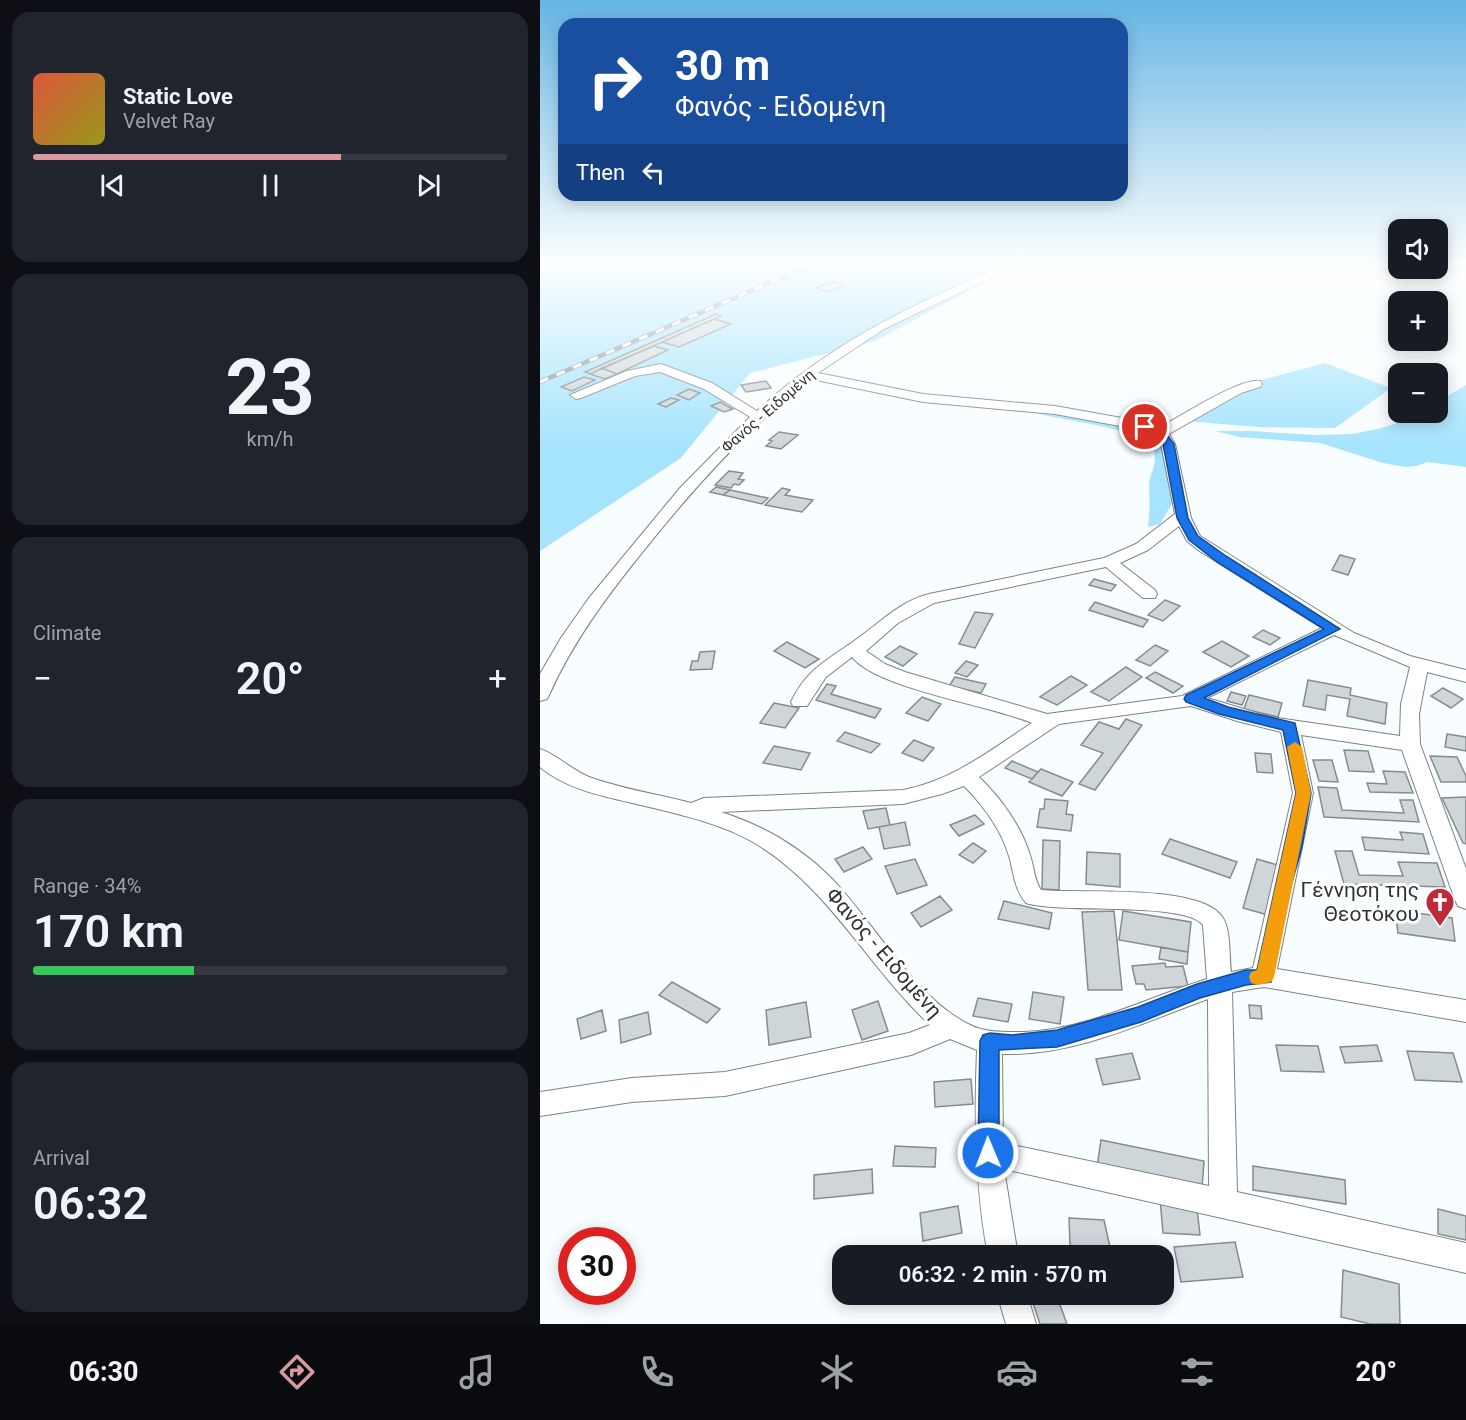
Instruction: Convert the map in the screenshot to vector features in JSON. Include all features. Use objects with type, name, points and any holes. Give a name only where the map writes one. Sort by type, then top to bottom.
[{"type":"street","name":"Φανός - Ειδομένη","points":[[540,695],[553,667],[576,629],[620,570],[703,470],[758,416],[809,375],[855,342],[888,323]]},
{"type":"street","points":[[576,395],[654,367],[697,381],[758,416]]},
{"type":"street","points":[[809,375],[923,398],[1084,415],[1136,425],[1161,433],[1168,444],[1172,458],[1182,516],[1193,538],[1204,547],[1334,629],[1365,644],[1420,664],[1466,675]]},
{"type":"street","points":[[1161,433],[1237,390],[1256,384]]},
{"type":"street","points":[[800,702],[819,674],[848,651],[859,646],[884,623],[916,604],[929,599],[1108,562],[1142,547],[1182,516]]},
{"type":"street","points":[[1108,562],[1149,594]]},
{"type":"street","points":[[691,812],[704,805],[903,797],[933,791],[967,777],[1048,722],[1068,716],[1173,704],[1191,699],[1334,629]]},
{"type":"street","points":[[859,646],[857,651],[862,660],[885,672],[999,705],[1048,722]]},
{"type":"street","points":[[1420,664],[1409,708],[1410,744],[1466,900]]},
{"type":"street","points":[[1191,699],[1228,712],[1290,727],[1410,744]]},
{"type":"street","points":[[1290,727],[1303,793],[1293,847],[1272,930],[1255,977],[1466,1011]]},
{"type":"street","name":"Φανός - Ειδομένη","points":[[540,756],[560,771],[591,784],[691,812],[754,833],[825,885],[924,1003],[962,1033],[990,1041],[1012,1043],[1057,1039],[1112,1023],[1220,985],[1255,977]]},
{"type":"street","points":[[967,777],[985,795],[1011,835],[1019,853],[1027,886],[1034,897],[1043,900],[1128,900],[1187,907],[1200,910],[1214,923],[1220,985],[1223,1203]]},
{"type":"street","points":[[540,1104],[632,1090],[725,1084],[911,1044],[952,1027]]},
{"type":"street","points":[[990,1041],[988,1153],[1001,1245]]},
{"type":"street","points":[[988,1153],[1466,1258]]},
{"type":"street","points":[[1015,1305],[1021,1324]]},
{"type":"shaded area","points":[[540,323],[909,323],[875,341],[750,373],[681,458],[540,551]]},
{"type":"shaded area","points":[[1325,363],[1388,387],[1388,390],[1335,428],[1257,427],[1187,421],[1258,385],[1258,381]]},
{"type":"shaded area","points":[[1466,385],[1466,467],[1427,462],[1405,467],[1383,463],[1320,443],[1240,437],[1215,431],[1315,435],[1352,434],[1398,423],[1448,423],[1448,396]]},
{"type":"shaded area","points":[[1028,411],[1076,415],[1118,422],[1136,426],[1160,437],[1168,458],[1174,500],[1160,524],[1148,527],[1149,482],[1155,459],[1153,445],[1124,432]]},
{"type":"building","points":[[696,323],[706,323],[590,374],[585,372]]},
{"type":"building","points":[[705,323],[731,324],[679,347],[662,342]]},
{"type":"building","points":[[654,346],[668,350],[617,374],[602,368]]},
{"type":"building","points":[[602,368],[617,374],[605,379],[590,374]]},
{"type":"building","points":[[584,377],[595,380],[572,391],[561,387]]},
{"type":"building","points":[[766,381],[771,388],[746,392],[741,385]]},
{"type":"building","points":[[689,389],[700,393],[689,400],[677,395]]},
{"type":"building","points":[[671,398],[679,400],[666,407],[658,404]]},
{"type":"building","points":[[720,402],[733,409],[724,412],[711,406]]},
{"type":"building","points":[[779,432],[798,435],[781,449],[766,446],[772,441],[769,440]]},
{"type":"building","points":[[729,471],[743,473],[738,479],[744,480],[739,485],[734,484],[731,488],[715,485]]},
{"type":"building","points":[[716,487],[730,490],[723,495],[710,492]]},
{"type":"building","points":[[782,488],[790,490],[785,495],[813,500],[802,512],[765,505]]},
{"type":"building","points":[[730,490],[768,498],[762,504],[723,495]]},
{"type":"building","points":[[1340,555],[1355,559],[1348,575],[1332,570]]},
{"type":"building","points":[[1094,579],[1116,585],[1111,591],[1089,585]]},
{"type":"building","points":[[1165,600],[1180,606],[1163,621],[1148,615]]},
{"type":"building","points":[[1095,602],[1148,620],[1143,627],[1089,610]]},
{"type":"building","points":[[975,612],[993,614],[975,648],[959,644]]},
{"type":"building","points":[[1263,630],[1280,638],[1270,645],[1253,637]]},
{"type":"building","points":[[1222,641],[1249,656],[1231,667],[1203,652]]},
{"type":"building","points":[[787,642],[819,659],[805,668],[774,651]]},
{"type":"building","points":[[1155,645],[1168,651],[1150,666],[1136,660]]},
{"type":"building","points":[[900,646],[917,654],[903,666],[885,657]]},
{"type":"building","points":[[715,651],[712,669],[690,670],[692,661],[698,661],[700,652]]},
{"type":"building","points":[[966,661],[978,665],[967,677],[955,673]]},
{"type":"building","points":[[1126,667],[1142,677],[1109,701],[1091,692]]},
{"type":"building","points":[[1155,672],[1183,686],[1173,693],[1146,678]]},
{"type":"building","points":[[1071,676],[1087,685],[1057,705],[1040,697]]},
{"type":"building","points":[[955,677],[986,684],[981,693],[949,686]]},
{"type":"building","points":[[1308,680],[1351,688],[1350,695],[1387,703],[1385,724],[1347,716],[1350,699],[1327,695],[1325,710],[1303,706]]},
{"type":"building","points":[[827,684],[836,686],[831,694],[881,709],[875,718],[816,700]]},
{"type":"building","points":[[1443,688],[1463,699],[1451,708],[1431,696]]},
{"type":"building","points":[[1231,692],[1246,696],[1242,705],[1227,701]]},
{"type":"building","points":[[1249,695],[1282,703],[1278,717],[1244,709]]},
{"type":"building","points":[[922,697],[941,704],[928,721],[906,713]]},
{"type":"building","points":[[774,703],[799,708],[785,728],[760,723]]},
{"type":"building","points":[[1126,719],[1142,725],[1095,790],[1079,784],[1103,753],[1081,745],[1099,722],[1119,729]]},
{"type":"building","points":[[845,732],[880,744],[871,753],[837,741]]},
{"type":"building","points":[[1447,734],[1466,737],[1466,751],[1445,747]]},
{"type":"building","points":[[914,740],[934,748],[923,761],[902,753]]},
{"type":"building","points":[[774,746],[810,753],[801,770],[763,763]]},
{"type":"building","points":[[1344,750],[1368,751],[1374,772],[1349,771]]},
{"type":"building","points":[[1255,753],[1271,754],[1273,773],[1257,772]]},
{"type":"building","points":[[1430,756],[1457,757],[1466,776],[1466,782],[1441,782]]},
{"type":"building","points":[[1313,760],[1332,760],[1338,782],[1319,781]]},
{"type":"building","points":[[1012,761],[1038,772],[1032,779],[1005,768]]},
{"type":"building","points":[[1041,769],[1073,782],[1062,796],[1029,782]]},
{"type":"building","points":[[1383,771],[1405,772],[1413,793],[1370,792],[1367,783],[1387,784]]},
{"type":"building","points":[[1318,787],[1337,788],[1342,810],[1404,813],[1400,800],[1413,800],[1419,822],[1324,817]]},
{"type":"building","points":[[1466,797],[1466,844],[1463,843],[1442,798]]},
{"type":"building","points":[[1045,799],[1068,801],[1066,814],[1073,815],[1071,831],[1037,827],[1040,809],[1044,809]]},
{"type":"building","points":[[886,808],[890,825],[868,829],[863,811]]},
{"type":"building","points":[[975,815],[984,824],[959,836],[950,825]]},
{"type":"building","points":[[905,822],[910,845],[884,849],[879,827]]},
{"type":"building","points":[[1400,832],[1423,834],[1429,854],[1365,850],[1362,837],[1403,840]]},
{"type":"building","points":[[1170,839],[1237,862],[1230,878],[1162,854]]},
{"type":"building","points":[[1043,840],[1060,841],[1059,890],[1042,889]]},
{"type":"building","points":[[973,843],[986,851],[973,863],[959,855]]},
{"type":"building","points":[[863,847],[872,859],[844,872],[835,859]]},
{"type":"building","points":[[1335,851],[1352,851],[1359,875],[1403,876],[1398,862],[1437,863],[1445,887],[1344,884]]},
{"type":"building","points":[[1087,852],[1120,854],[1120,887],[1086,884]]},
{"type":"building","points":[[915,859],[927,885],[897,894],[885,866]]},
{"type":"building","points":[[1257,859],[1281,866],[1268,915],[1243,908]]},
{"type":"building","points":[[940,896],[952,910],[921,927],[911,913]]},
{"type":"building","points":[[1004,901],[1052,913],[1049,929],[998,919]]},
{"type":"building","points":[[1395,910],[1452,918],[1455,941],[1398,933]]},
{"type":"building","points":[[1114,911],[1122,990],[1088,990],[1082,912]]},
{"type":"building","points":[[1123,911],[1191,922],[1188,952],[1119,940]]},
{"type":"building","points":[[1161,947],[1188,952],[1187,964],[1159,959]]},
{"type":"building","points":[[1165,963],[1166,967],[1183,966],[1188,986],[1146,990],[1144,984],[1136,984],[1132,966]]},
{"type":"building","points":[[672,982],[720,1009],[707,1023],[659,995]]},
{"type":"building","points":[[1033,992],[1064,997],[1060,1024],[1029,1019]]},
{"type":"building","points":[[978,998],[1012,1004],[1008,1022],[973,1016]]},
{"type":"building","points":[[878,1001],[888,1031],[862,1040],[852,1010]]},
{"type":"building","points":[[806,1002],[811,1037],[769,1045],[766,1010]]},
{"type":"building","points":[[1249,1005],[1261,1006],[1262,1019],[1250,1018]]},
{"type":"building","points":[[602,1010],[606,1031],[581,1039],[577,1019]]},
{"type":"building","points":[[648,1012],[651,1034],[621,1043],[619,1020]]},
{"type":"building","points":[[1276,1045],[1318,1046],[1324,1072],[1281,1071]]},
{"type":"building","points":[[1377,1045],[1382,1061],[1345,1063],[1340,1047]]},
{"type":"building","points":[[1407,1051],[1453,1053],[1462,1082],[1415,1080]]},
{"type":"building","points":[[1132,1053],[1140,1079],[1103,1085],[1096,1059]]},
{"type":"building","points":[[971,1079],[973,1104],[935,1107],[934,1082]]},
{"type":"building","points":[[1101,1140],[1204,1161],[1202,1188],[1097,1167]]},
{"type":"building","points":[[895,1146],[936,1148],[935,1167],[893,1166]]},
{"type":"building","points":[[1253,1166],[1345,1180],[1346,1204],[1253,1190]]},
{"type":"building","points":[[872,1169],[873,1193],[814,1199],[814,1175]]},
{"type":"building","points":[[1160,1199],[1196,1200],[1200,1235],[1163,1233]]},
{"type":"building","points":[[958,1206],[962,1233],[923,1241],[920,1213]]},
{"type":"building","points":[[1438,1209],[1466,1216],[1466,1240],[1438,1234]]},
{"type":"building","points":[[1069,1218],[1104,1220],[1110,1245],[1070,1245]]},
{"type":"building","points":[[1235,1242],[1243,1277],[1181,1282],[1174,1247]]},
{"type":"building","points":[[1343,1270],[1399,1284],[1400,1324],[1370,1324],[1341,1317]]},
{"type":"building","points":[[1034,1305],[1060,1305],[1067,1324],[1040,1324]]},
{"type":"railway","points":[[540,382],[677,323]]},
{"type":"slow traffic","points":[[1258,977],[1264,977],[1270,940],[1300,815],[1303,793],[1302,778],[1295,747]]},
{"type":"place","name":"Γέννηση της Θεοτόκου","points":[[1440,928]]},
{"type":"route","points":[[988,1153],[990,1041],[1012,1043],[1057,1039],[1141,1014],[1197,992],[1246,978],[1264,977],[1270,940],[1300,815],[1303,793],[1302,778],[1290,727],[1224,711],[1191,699],[1334,629],[1221,559],[1193,538],[1183,518],[1168,444],[1161,433],[1145,427]]}]
